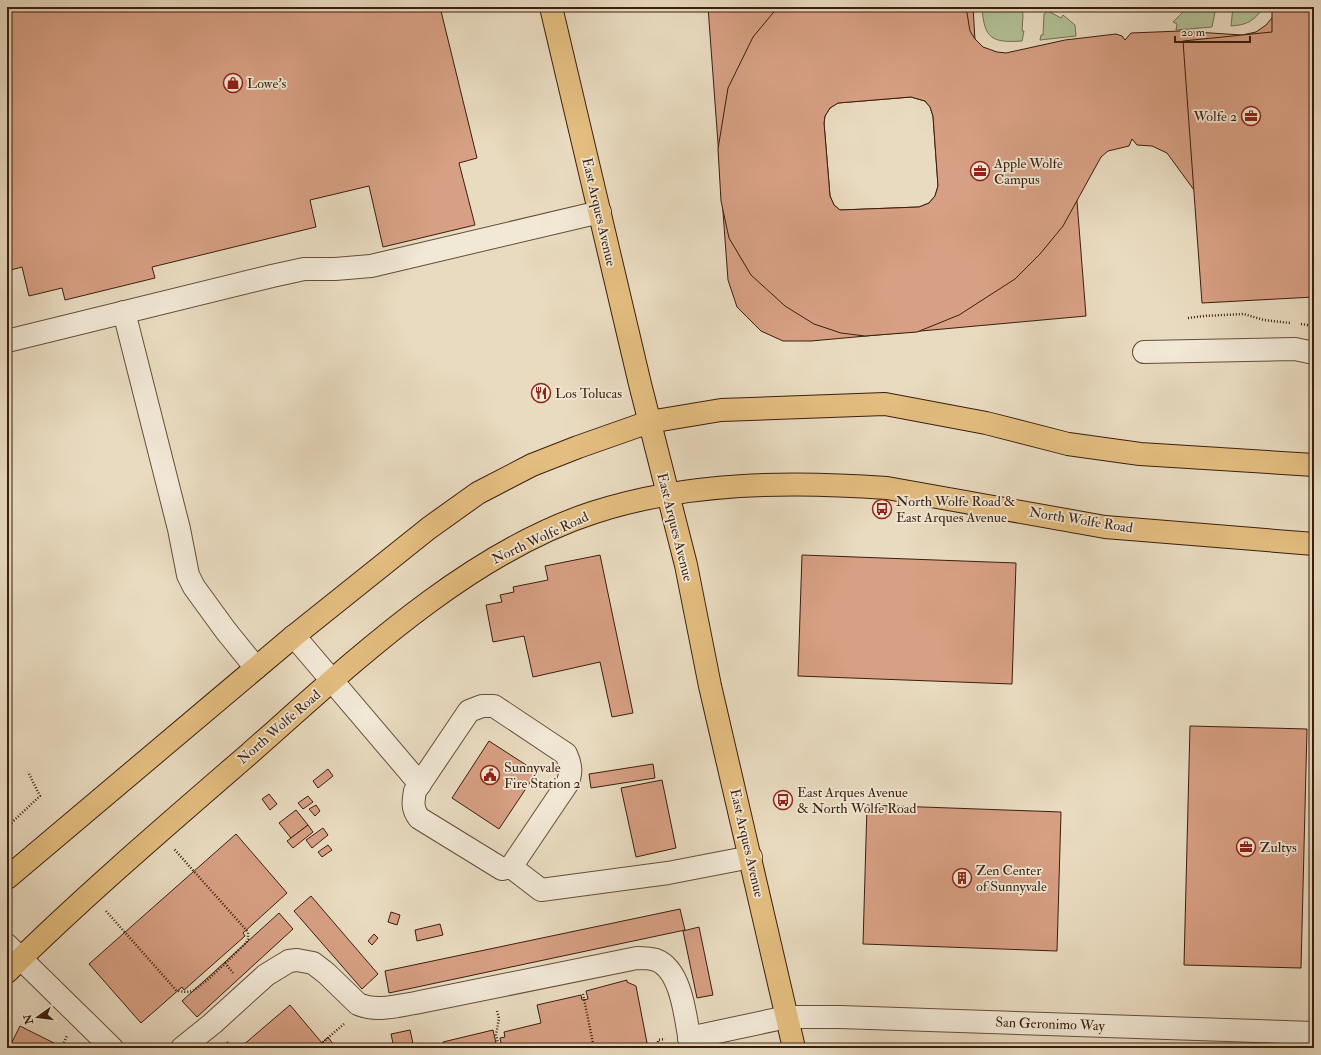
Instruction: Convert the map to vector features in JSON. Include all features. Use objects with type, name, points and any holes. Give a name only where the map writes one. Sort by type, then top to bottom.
[{"type":"main road","name":"East Arques Avenue","points":[[551,7],[649,422],[686,565],[710,686],[794,1048]]},
{"type":"main road","points":[[7,878],[294,636],[429,528],[478,493],[532,465],[649,422],[721,410],[885,404],[986,423],[1075,445],[1140,454],[1314,465]]},
{"type":"main road","name":"North Wolfe Road","points":[[12,959],[91,894],[159,832],[331,682],[399,626],[464,578],[506,551],[552,529],[595,512],[667,494],[746,486],[887,488],[1105,527],[1314,544]]},
{"type":"street","points":[[7,341],[304,269],[335,269],[371,266],[600,212]]},
{"type":"street","points":[[124,312],[179,529],[188,575],[194,587],[226,631],[256,668]]},
{"type":"street","points":[[1144,352],[1295,349],[1314,353]]},
{"type":"street","points":[[294,636],[331,682],[420,784]]},
{"type":"street","points":[[482,706],[494,706],[566,754],[571,764],[571,775],[567,784],[511,867],[502,869],[419,818],[414,812],[413,801],[415,791],[469,711],[482,706]]},
{"type":"street","points":[[511,867],[541,890],[668,873],[750,857]]},
{"type":"street","points":[[182,1048],[212,1024],[266,975],[289,962],[297,960],[313,963],[326,973],[353,1000],[365,1007],[391,1007],[637,958],[656,960],[664,964],[670,971],[679,988],[690,1043]]},
{"type":"street","points":[[12,959],[112,1048]]},
{"type":"street","name":"San Geronimo Way","points":[[690,1043],[787,1017],[840,1017],[1314,1033]]},
{"type":"path","points":[[1188,318],[1244,314],[1264,320],[1314,326]]},
{"type":"path","points":[[7,827],[40,796],[28,772]]},
{"type":"path","points":[[91,894],[176,990],[185,992],[194,990],[225,963],[246,943],[248,939],[248,932],[159,832]]},
{"type":"path","points":[[577,969],[594,1048]]},
{"type":"path","points":[[492,987],[499,1018],[496,1035],[499,1048]]},
{"type":"path","points":[[316,1048],[365,1007]]},
{"type":"green space","points":[[982,7],[1022,7],[1022,31],[1024,31],[1022,41],[1003,41],[992,37],[985,26]]},
{"type":"green space","points":[[1184,7],[1216,7],[1212,27],[1176,30],[1177,24],[1173,22],[1185,10]]},
{"type":"green space","points":[[1233,7],[1263,8],[1250,22],[1231,26]]},
{"type":"green space","points":[[1048,11],[1061,18],[1063,15],[1075,25],[1076,36],[1040,40],[1041,35],[1043,35],[1044,14]]},
{"type":"building","name":"Lowe's","points":[[7,7],[440,7],[477,158],[459,163],[475,225],[383,247],[369,186],[310,200],[316,227],[152,267],[155,278],[65,300],[62,288],[29,296],[22,267],[7,271]]},
{"type":"building","points":[[708,7],[973,7],[976,57],[1065,49],[1086,316],[811,341],[783,341],[761,331],[737,307],[728,280]],"holes":[[[911,97],[925,101],[930,107],[933,116],[938,186],[935,196],[929,203],[919,207],[840,210],[834,205],[830,196],[824,123],[825,116],[830,108],[838,103]]]},
{"type":"building","points":[[778,7],[966,7],[970,31],[975,39],[983,47],[997,52],[1006,53],[1065,40],[1116,34],[1122,36],[1125,40],[1131,33],[1180,31],[1242,35],[1256,32],[1266,25],[1272,18],[1277,7],[1314,7],[1314,282],[1295,275],[1258,254],[1222,225],[1167,153],[1152,146],[1137,145],[1132,139],[1129,146],[1108,151],[1101,157],[1063,226],[1040,254],[1015,279],[959,315],[917,332],[865,336],[841,333],[814,324],[785,306],[751,275],[729,238],[721,201],[718,149],[728,88],[753,37]],"holes":[[[911,97],[925,101],[930,107],[933,116],[938,186],[935,196],[929,203],[919,207],[840,210],[834,205],[830,196],[824,123],[825,116],[830,108],[838,103]]]},
{"type":"building","name":"Wolfe 2","points":[[1272,7],[1314,7],[1314,297],[1202,303],[1183,41],[1272,32]]},
{"type":"building","points":[[600,555],[633,713],[612,717],[600,662],[533,677],[524,636],[493,642],[486,605],[502,602],[500,595],[514,592],[513,587],[548,580],[545,566]]},
{"type":"building","points":[[802,555],[1016,563],[1012,684],[798,676]]},
{"type":"building","name":"Zultys","points":[[1190,726],[1307,729],[1301,968],[1184,965]]},
{"type":"building","points":[[489,741],[537,772],[499,829],[452,798]]},
{"type":"building","points":[[653,764],[655,778],[591,788],[589,774]]},
{"type":"building","points":[[328,769],[333,776],[318,788],[313,781]]},
{"type":"building","points":[[662,780],[676,848],[636,857],[621,788]]},
{"type":"building","points":[[269,794],[277,804],[270,810],[262,799]]},
{"type":"building","points":[[308,796],[313,802],[303,809],[298,803]]},
{"type":"building","points":[[316,805],[320,811],[315,816],[309,809]]},
{"type":"building","name":"Zen Center of Sunnyvale","points":[[867,805],[1061,812],[1057,951],[863,944]]},
{"type":"building","points":[[296,810],[308,825],[291,838],[279,823]]},
{"type":"building","points":[[308,825],[313,832],[293,848],[287,841]]},
{"type":"building","points":[[323,828],[328,835],[312,848],[306,840]]},
{"type":"building","points":[[236,834],[287,893],[243,933],[245,936],[184,990],[182,987],[141,1023],[89,964]]},
{"type":"building","points":[[328,845],[332,850],[322,857],[318,852]]},
{"type":"building","points":[[311,896],[378,974],[362,989],[294,911]]},
{"type":"building","points":[[680,909],[685,930],[389,993],[385,971]]},
{"type":"building","points":[[391,912],[400,915],[397,925],[388,922]]},
{"type":"building","points":[[279,913],[293,929],[197,1017],[182,1001]]},
{"type":"building","points":[[440,924],[443,935],[417,941],[415,930]]},
{"type":"building","points":[[699,927],[713,995],[697,998],[683,931]]},
{"type":"building","points":[[374,934],[378,938],[372,945],[368,941]]},
{"type":"building","points":[[627,980],[627,982],[636,986],[648,1048],[502,1048],[500,1038],[505,1037],[504,1032],[541,1023],[537,1005],[581,995],[582,1000],[588,999],[586,991]]},
{"type":"building","points":[[290,1005],[322,1043],[328,1037],[336,1048],[243,1048],[242,1046]]},
{"type":"building","points":[[20,1026],[64,1048],[9,1048]]},
{"type":"building","points":[[410,1030],[414,1048],[394,1048],[391,1034]]},
{"type":"building","points":[[493,1030],[497,1048],[445,1048],[443,1042]]},
{"type":"place","name":"Lowe's","points":[[233,83]]},
{"type":"place","name":"Wolfe 2","points":[[1251,116]]},
{"type":"place","name":"Apple Wolfe Campus","points":[[980,171]]},
{"type":"place","name":"Los Tolucas","points":[[541,393]]},
{"type":"place","name":"North Wolfe Road & East Arques Avenue","points":[[882,509]]},
{"type":"place","name":"Sunnyvale Fire Station 2","points":[[490,775]]},
{"type":"place","name":"East Arques Avenue & North Wolfe Road","points":[[783,800]]},
{"type":"place","name":"Zultys","points":[[1246,847]]},
{"type":"place","name":"Zen Center of Sunnyvale","points":[[962,878]]}]
